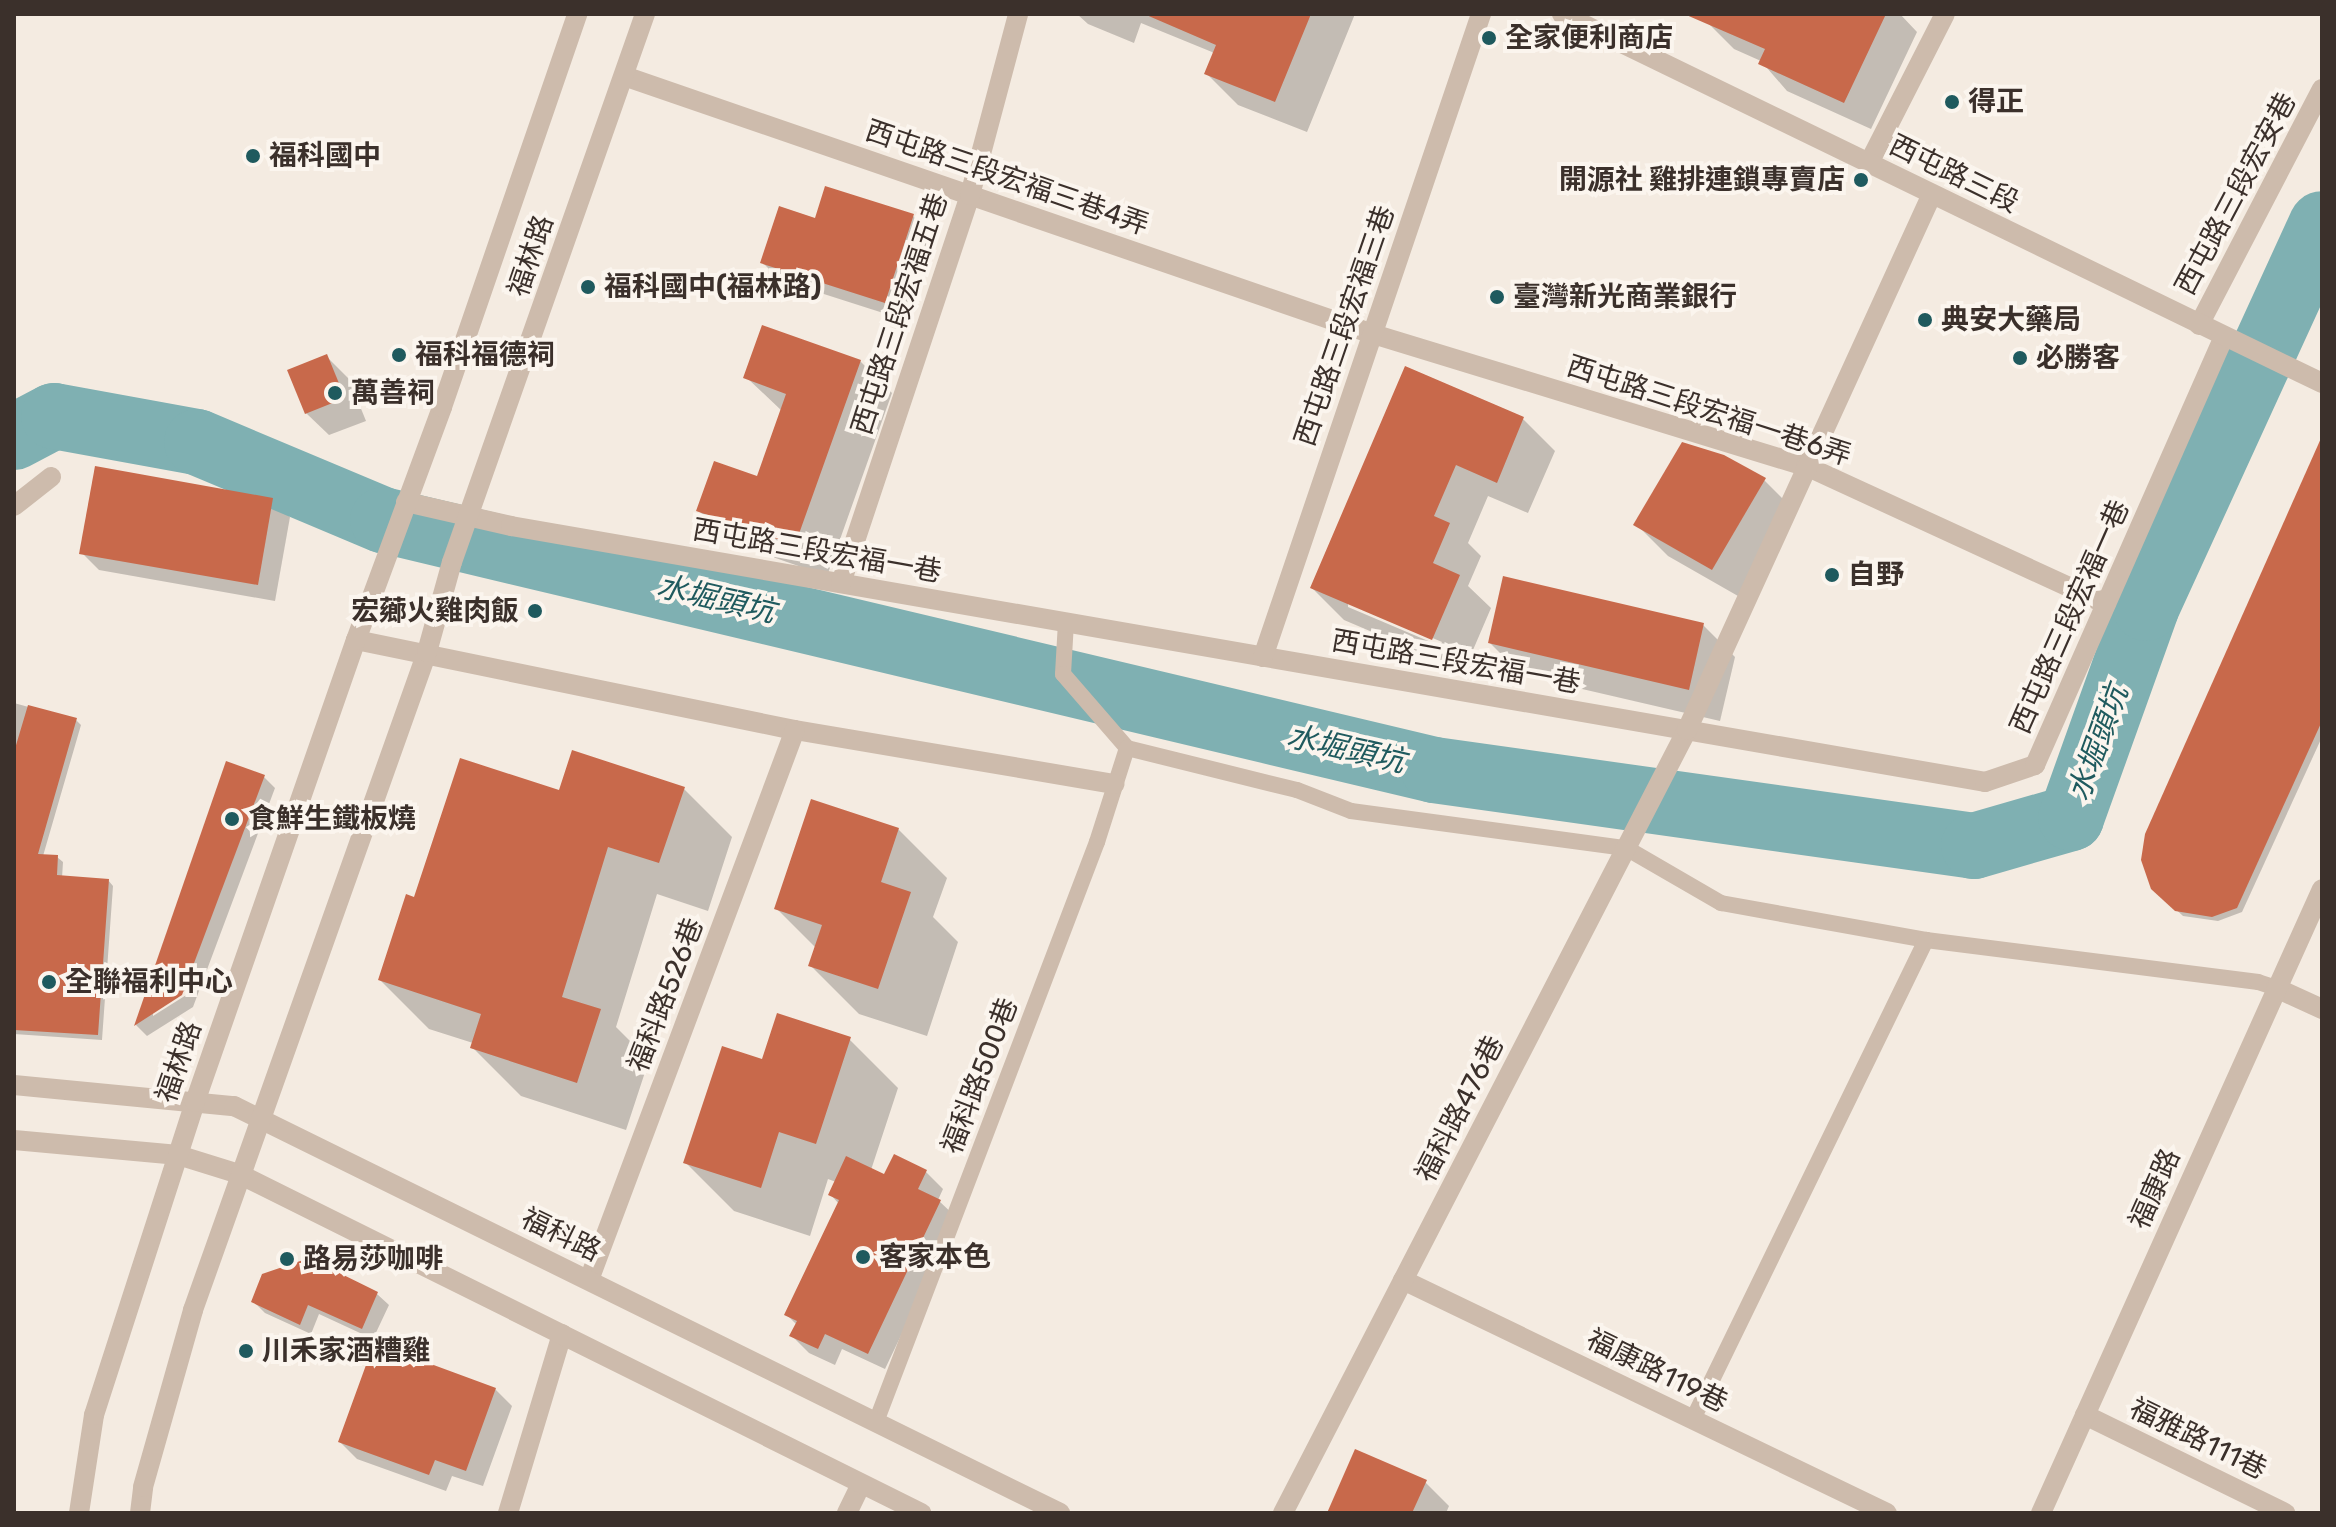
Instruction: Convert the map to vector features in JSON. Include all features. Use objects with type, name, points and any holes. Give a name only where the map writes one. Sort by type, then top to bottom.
[{"type":"street","name":"福林路","points":[[79,1513],[94,1415],[195,1102],[356,640],[442,407],[577,14]]},
{"type":"street","name":"福林路","points":[[427,652],[467,516],[645,14]]},
{"type":"street","name":"西屯路三段宏福三巷","points":[[1263,657],[1481,14]]},
{"type":"street","name":"西屯路三段","points":[[1562,14],[2322,383]]},
{"type":"street","points":[[1869,163],[1945,14]]},
{"type":"street","name":"西屯路三段宏福五巷","points":[[841,583],[970,195],[1011,16]]},
{"type":"street","name":"西屯路三段宏福三巷4弄","points":[[624,76],[1373,334]]},
{"type":"street","name":"西屯路三段宏安巷","points":[[2199,325],[2322,89]]},
{"type":"street","name":"福科路476巷","points":[[1283,1513],[1683,737],[1932,194]]},
{"type":"street","name":"西屯路三段宏福一巷6弄","points":[[1373,334],[1806,466],[2106,604]]},
{"type":"street","name":"西屯路三段宏福一巷","points":[[406,502],[467,516],[1263,657],[1683,737],[1985,782],[2035,765],[2224,337]]},
{"type":"street","points":[[14,506],[51,477]]},
{"type":"street","points":[[356,640],[427,652],[795,730],[1114,784]]},
{"type":"street","points":[[140,1513],[143,1487],[193,1310],[427,652]]},
{"type":"street","name":"福科路526巷","points":[[589,1280],[795,730]]},
{"type":"street","name":"福康路","points":[[2041,1513],[2322,889]]},
{"type":"street","points":[[2276,988],[2322,1009]]},
{"type":"street","name":"福科路","points":[[14,1085],[234,1106],[1060,1513]]},
{"type":"street","points":[[14,1140],[178,1155],[239,1174],[921,1513]]},
{"type":"street","name":"福康路119巷","points":[[1403,1280],[1887,1513]]},
{"type":"street","points":[[508,1513],[562,1334]]},
{"type":"street","name":"福雅路111巷","points":[[2085,1415],[2285,1513]]},
{"type":"street","points":[[847,1513],[861,1484]]},
{"type":"lane","points":[[1066,622],[1063,674],[1127,748],[1297,790],[1351,811],[1626,848],[1721,903],[1926,940],[2258,982],[2276,988]]},
{"type":"lane","name":"福科路500巷","points":[[876,1422],[1097,842],[1127,748]]},
{"type":"lane","points":[[1693,1419],[1926,940]]},
{"type":"building","points":[[1144,14],[1311,14],[1275,102],[1204,74],[1216,45]]},
{"type":"building","points":[[1684,14],[1886,14],[1844,103],[1758,64],[1765,49]]},
{"type":"building","points":[[825,186],[914,214],[885,303],[760,263],[779,206],[815,218]]},
{"type":"building","points":[[762,325],[861,360],[795,545],[696,511],[714,461],[757,476],[786,394],[743,378]]},
{"type":"building","points":[[327,354],[345,398],[305,414],[287,370]]},
{"type":"building","points":[[1405,366],[1524,417],[1497,483],[1456,465],[1434,516],[1450,523],[1433,563],[1460,575],[1432,640],[1310,588]]},
{"type":"building","points":[[2322,436],[2322,721],[2237,908],[2212,917],[2175,911],[2151,889],[2141,860],[2145,834]]},
{"type":"building","points":[[1682,442],[1724,455],[1766,478],[1712,570],[1633,525]]},
{"type":"building","points":[[95,466],[273,498],[258,585],[79,554]]},
{"type":"building","points":[[1503,576],[1704,623],[1689,690],[1488,643]]},
{"type":"building","points":[[28,705],[77,718],[38,854],[58,855],[57,875],[109,879],[98,1035],[14,1030],[14,752]]},
{"type":"building","points":[[572,750],[685,787],[659,863],[608,847],[562,997],[601,1009],[577,1083],[470,1048],[481,1014],[378,980],[406,894],[414,897],[460,758],[559,790]]},
{"type":"building","points":[[226,761],[265,775],[182,995],[134,1026]]},
{"type":"building","points":[[811,799],[899,828],[881,882],[911,892],[878,989],[808,966],[822,925],[774,909]]},
{"type":"building","points":[[777,1013],[851,1037],[816,1144],[779,1132],[761,1188],[683,1163],[722,1046],[762,1059]]},
{"type":"building","name":"客家本色","points":[[894,1154],[927,1170],[918,1189],[941,1200],[868,1354],[825,1334],[818,1349],[789,1336],[797,1321],[784,1315],[839,1200],[828,1195],[846,1156],[884,1174]]},
{"type":"building","points":[[309,1258],[378,1292],[362,1329],[308,1305],[300,1325],[251,1302],[262,1274]]},
{"type":"building","points":[[374,1343],[496,1388],[466,1471],[435,1460],[429,1475],[338,1442]]},
{"type":"building","points":[[1355,1449],[1427,1480],[1412,1513],[1327,1513]]},
{"type":"waterway","name":"水堀頭坑","points":[[14,437],[54,416],[197,442],[383,520],[1434,770],[1974,846],[2071,818],[2146,608],[2322,224]]},
{"type":"place","name":"全家便利商店","points":[[1489,38]]},
{"type":"place","name":"得正","points":[[1952,102]]},
{"type":"place","name":"福科國中","points":[[253,156]]},
{"type":"place","name":"開源社 雞排連鎖專賣店","points":[[1861,180]]},
{"type":"place","name":"福科國中(福林路)","points":[[588,287]]},
{"type":"place","name":"臺灣新光商業銀行","points":[[1497,297]]},
{"type":"place","name":"典安大藥局","points":[[1925,320]]},
{"type":"place","name":"福科福德祠","points":[[399,355]]},
{"type":"place","name":"必勝客","points":[[2020,358]]},
{"type":"place","name":"萬善祠","points":[[335,393]]},
{"type":"place","name":"自野","points":[[1832,575]]},
{"type":"place","name":"宏薌火雞肉飯","points":[[535,611]]},
{"type":"place","name":"食鮮生鐵板燒","points":[[232,819]]},
{"type":"place","name":"全聯福利中心","points":[[49,982]]},
{"type":"place","name":"客家本色","points":[[863,1257]]},
{"type":"place","name":"路易莎咖啡","points":[[287,1259]]},
{"type":"place","name":"川禾家酒糟雞","points":[[246,1351]]}]
